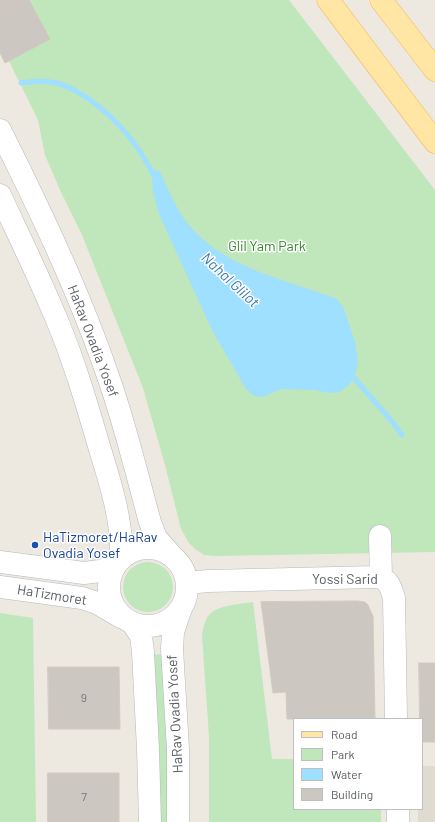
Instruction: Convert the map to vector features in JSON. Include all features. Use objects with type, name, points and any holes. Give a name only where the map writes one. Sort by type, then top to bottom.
[{"type":"main road","points":[[328,0],[435,142]]},
{"type":"main road","points":[[381,0],[435,70]]},
{"type":"street","name":"HaRav Ovadia Yosef","points":[[0,130],[57,249],[86,316],[111,383],[150,522],[156,538],[172,556]]},
{"type":"street","name":"HaRav Ovadia Yosef","points":[[0,195],[59,326],[81,386],[108,476],[120,526],[122,543],[118,562]]},
{"type":"street","points":[[380,536],[381,577]]},
{"type":"street","points":[[140,548],[162,550],[172,556],[180,565],[186,576],[186,599],[181,608],[175,616],[160,625],[151,627],[129,621],[116,610],[111,600],[109,588],[110,576],[118,562],[130,552],[140,548]]},
{"type":"street","name":"HaTizmoret","points":[[0,562],[84,573],[100,571],[118,562]]},
{"type":"street","name":"Yossi Sarid","points":[[187,583],[208,581],[384,578],[390,584],[394,598],[396,718]]},
{"type":"street","name":"HaTizmoret","points":[[0,587],[82,598],[97,603],[129,621]]},
{"type":"street","name":"HaRav Ovadia Yosef","points":[[178,822],[178,749],[172,649],[173,632],[181,608]]},
{"type":"street","name":"HaRav Ovadia Yosef","points":[[129,621],[141,636],[143,652],[150,822]]},
{"type":"street","points":[[398,810],[398,822]]},
{"type":"shaded area","points":[[423,766],[435,766],[435,822],[418,822],[418,810],[423,810]]},
{"type":"green space","name":"Glil Yam Park","points":[[29,0],[289,0],[435,190],[435,552],[216,556],[204,555],[189,543],[181,529],[165,465],[143,388],[82,235],[45,155],[38,120],[9,61]]},
{"type":"green space","points":[[143,562],[153,562],[166,569],[173,582],[173,592],[166,605],[153,612],[143,612],[134,608],[127,601],[123,592],[123,582],[127,573],[134,566]]},
{"type":"green space","points":[[253,602],[272,759],[293,759],[293,810],[381,810],[381,822],[209,822],[209,737],[202,636],[203,628],[209,615],[218,609]]},
{"type":"green space","points":[[0,613],[33,618],[36,822],[0,822]]},
{"type":"green space","points":[[163,654],[169,717],[170,822],[158,822],[159,750],[151,655]]},
{"type":"water","points":[[156,170],[160,172],[176,205],[188,224],[203,239],[220,252],[257,271],[337,299],[344,309],[356,345],[358,363],[354,378],[348,386],[339,392],[329,393],[314,390],[281,389],[263,397],[254,396],[246,389],[212,330],[159,214],[153,191],[152,173]]},
{"type":"building","points":[[0,0],[29,0],[50,39],[5,63],[0,53]]},
{"type":"building","points":[[358,601],[365,602],[368,605],[373,616],[375,718],[287,719],[286,692],[273,693],[261,602]]},
{"type":"building","points":[[419,663],[435,663],[435,742],[423,742],[423,718],[420,718]]},
{"type":"building","points":[[48,667],[119,667],[120,729],[49,729]]},
{"type":"building","points":[[48,773],[119,773],[119,822],[48,822]]},
{"type":"waterway","name":"Nahal Glilot","points":[[21,83],[40,81],[55,83],[74,90],[87,98],[111,117],[131,139],[155,178]]},
{"type":"waterway","name":"Nahal Glilot","points":[[350,375],[390,419],[402,435]]},
{"type":"place","name":"HaTizmoret/HaRav Ovadia Yosef","points":[[35,545]]}]
